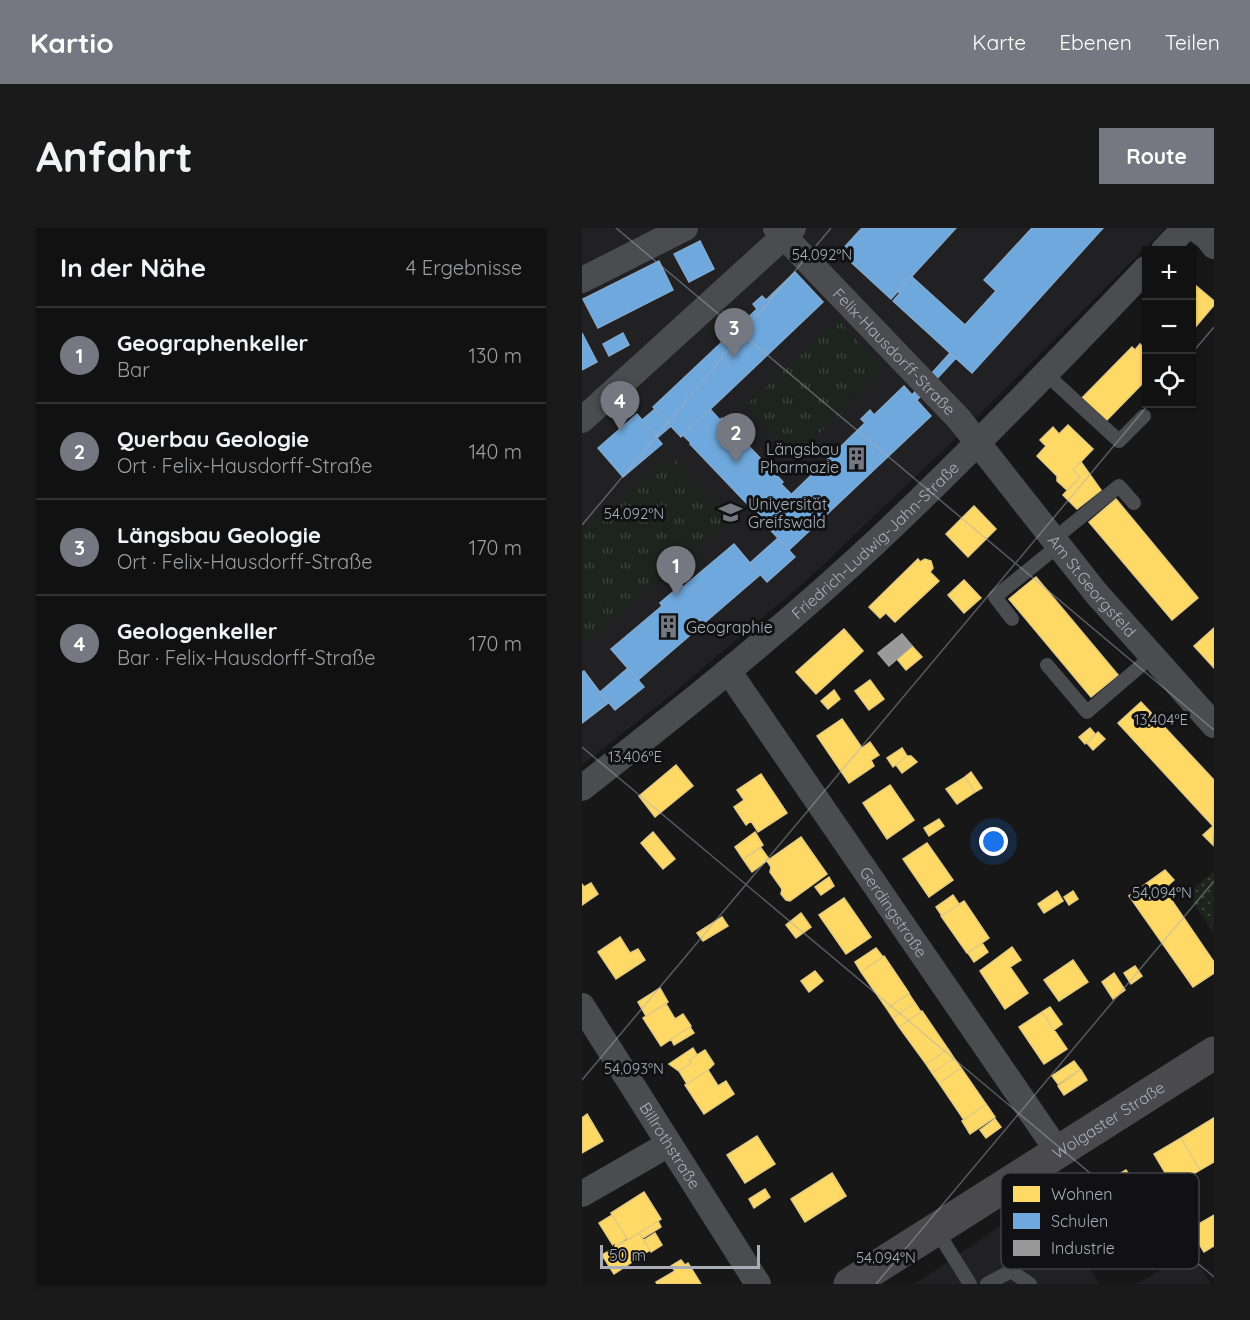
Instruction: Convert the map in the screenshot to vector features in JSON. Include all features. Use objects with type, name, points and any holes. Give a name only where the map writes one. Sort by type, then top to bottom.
[{"type":"main road","name":"Wolgaster Straße","points":[[1027,1173],[1214,1053]]},
{"type":"main road","name":"Wolgaster Straße","points":[[850,1284],[1001,1190]]},
{"type":"street","points":[[582,280],[685,228]]},
{"type":"street","points":[[1168,246],[1185,228]]},
{"type":"street","points":[[1195,228],[1214,246]]},
{"type":"street","name":"Felix-Hausdorff-Straße","points":[[582,420],[785,231],[979,442]]},
{"type":"street","name":"Friedrich-Ludwig-Jahn-Straße","points":[[582,788],[729,672],[877,541],[979,442],[1142,273]]},
{"type":"street","name":"Am St.Georgsfeld","points":[[979,442],[1096,593],[1214,724]]},
{"type":"street","name":"Gerdingstraße","points":[[729,672],[1059,1153]]},
{"type":"street","name":"Billrothstraße","points":[[582,1006],[758,1284]]},
{"type":"street","points":[[582,1194],[669,1144]]},
{"type":"lane","points":[[1046,374],[1119,441],[1144,416]]},
{"type":"lane","points":[[1012,619],[995,597],[1119,486],[1134,503]]},
{"type":"lane","points":[[1047,665],[1086,712],[1152,656]]},
{"type":"lane","points":[[937,1230],[970,1284]]},
{"type":"lane","points":[[987,1284],[1011,1271],[1030,1284]]},
{"type":"shaded area","name":"Universität Greifswald","points":[[582,228],[1165,228],[1147,246],[1142,246],[1142,251],[950,444],[806,581],[665,700],[582,765]]},
{"type":"shaded area","points":[[1001,1226],[1001,1269],[1090,1269],[1099,1284],[915,1284]]},
{"type":"shaded area","points":[[1199,1264],[1211,1284],[1136,1284],[1162,1269],[1199,1269]]},
{"type":"green space","points":[[838,320],[885,370],[794,458],[745,406]]},
{"type":"green space","points":[[665,459],[674,459],[727,513],[727,524],[589,640],[582,638],[582,532]]},
{"type":"green space","points":[[1214,871],[1214,933],[1187,894]]},
{"type":"building: Wohnen","points":[[1196,286],[1214,301],[1214,305],[1196,326]]},
{"type":"building: Wohnen","points":[[1140,344],[1142,346],[1142,384],[1106,421],[1082,398],[1132,347],[1135,350]]},
{"type":"building: Wohnen","points":[[1068,425],[1093,449],[1073,470],[1080,477],[1067,490],[1037,456],[1046,446],[1040,440],[1053,427],[1059,434]]},
{"type":"building: Wohnen","points":[[1081,462],[1101,490],[1077,509],[1063,495],[1080,477],[1073,470]]},
{"type":"building: Wohnen","points":[[1116,499],[1198,598],[1172,620],[1089,522]]},
{"type":"building: Wohnen","points":[[974,506],[996,529],[968,557],[946,534]]},
{"type":"building: Wohnen","points":[[918,559],[920,562],[925,559],[931,561],[933,568],[930,572],[939,581],[895,622],[886,613],[880,618],[869,607]]},
{"type":"building: Wohnen","points":[[1036,577],[1118,675],[1091,697],[1009,599]]},
{"type":"building: Wohnen","points":[[964,580],[981,598],[964,613],[948,595]]},
{"type":"building: Wohnen","points":[[1214,628],[1214,668],[1194,646]]},
{"type":"building: Wohnen","points":[[844,629],[863,651],[816,694],[796,672]]},
{"type":"building: Wohnen","points":[[912,646],[922,657],[906,670],[897,659]]},
{"type":"building: Wohnen","points":[[870,680],[884,699],[869,710],[855,691]]},
{"type":"building: Wohnen","points":[[834,690],[840,699],[828,709],[821,701]]},
{"type":"building: Wohnen","points":[[1141,702],[1214,780],[1213,845],[1203,835],[1213,826],[1118,723]]},
{"type":"building: Wohnen","points":[[842,719],[862,748],[870,742],[879,755],[871,760],[874,766],[849,783],[817,736]]},
{"type":"building: Wohnen","points":[[1090,728],[1095,734],[1085,744],[1079,737]]},
{"type":"building: Wohnen","points":[[1098,732],[1105,739],[1093,750],[1087,743]]},
{"type":"building: Wohnen","points":[[902,748],[907,756],[893,767],[887,758]]},
{"type":"building: Wohnen","points":[[907,756],[911,756],[917,762],[902,773],[896,765]]},
{"type":"building: Wohnen","points":[[676,765],[693,786],[655,817],[639,796]]},
{"type":"building: Wohnen","points":[[971,772],[982,788],[975,792],[965,777]]},
{"type":"building: Wohnen","points":[[761,774],[787,813],[758,832],[751,821],[746,825],[734,807],[744,800],[737,790]]},
{"type":"building: Wohnen","points":[[965,777],[975,792],[957,804],[946,789]]},
{"type":"building: Wohnen","points":[[890,785],[914,820],[887,839],[863,803]]},
{"type":"building: Wohnen","points":[[939,819],[944,826],[929,836],[924,828]]},
{"type":"building: Wohnen","points":[[653,832],[675,859],[663,869],[641,843]]},
{"type":"building: Wohnen","points":[[755,832],[763,845],[743,859],[735,847]]},
{"type":"building: Wohnen","points":[[801,837],[827,874],[790,901],[781,894],[782,889],[770,872],[771,867],[767,861]]},
{"type":"building: Wohnen","points":[[927,843],[953,880],[929,897],[903,859]]},
{"type":"building: Wohnen","points":[[761,848],[769,859],[752,872],[743,859]]},
{"type":"building: Wohnen","points":[[1165,870],[1174,880],[1164,889],[1214,962],[1214,973],[1193,987],[1129,896]]},
{"type":"building: Wohnen","points":[[829,877],[834,886],[821,895],[815,887]]},
{"type":"building: Wohnen","points":[[591,883],[598,894],[582,905],[582,884],[584,887]]},
{"type":"building: Wohnen","points":[[1057,891],[1063,901],[1044,913],[1038,904]]},
{"type":"building: Wohnen","points":[[1073,891],[1078,899],[1069,905],[1064,897]]},
{"type":"building: Wohnen","points":[[953,895],[959,904],[942,916],[936,907]]},
{"type":"building: Wohnen","points":[[844,898],[871,937],[846,954],[819,915]]},
{"type":"building: Wohnen","points":[[964,901],[989,938],[967,953],[941,916]]},
{"type":"building: Wohnen","points":[[801,913],[811,927],[796,938],[786,925]]},
{"type":"building: Wohnen","points":[[722,917],[728,926],[703,941],[697,933]]},
{"type":"building: Wohnen","points":[[620,937],[630,953],[638,949],[645,960],[616,979],[598,952]]},
{"type":"building: Wohnen","points":[[982,943],[988,952],[974,962],[968,953]]},
{"type":"building: Wohnen","points":[[1012,947],[1021,960],[1010,967],[1028,993],[1005,1009],[980,971]]},
{"type":"building: Wohnen","points":[[876,948],[883,957],[861,972],[855,962]]},
{"type":"building: Wohnen","points":[[884,956],[909,993],[887,1009],[861,972]]},
{"type":"building: Wohnen","points":[[1073,960],[1088,982],[1059,1001],[1044,980]]},
{"type":"building: Wohnen","points":[[1135,966],[1142,976],[1131,984],[1124,973]]},
{"type":"building: Wohnen","points":[[815,971],[823,981],[809,992],[801,981]]},
{"type":"building: Wohnen","points":[[1114,973],[1125,990],[1113,999],[1102,982]]},
{"type":"building: Wohnen","points":[[660,988],[668,1002],[646,1016],[638,1002]]},
{"type":"building: Wohnen","points":[[909,994],[915,1003],[893,1018],[887,1009]]},
{"type":"building: Wohnen","points":[[915,1003],[921,1012],[899,1027],[893,1018]]},
{"type":"building: Wohnen","points":[[666,1004],[675,1019],[683,1014],[691,1026],[661,1046],[643,1018]]},
{"type":"building: Wohnen","points":[[1050,1007],[1062,1024],[1054,1030],[1042,1012]]},
{"type":"building: Wohnen","points":[[922,1011],[948,1049],[926,1064],[899,1027]]},
{"type":"building: Wohnen","points":[[1042,1012],[1067,1049],[1044,1064],[1019,1027]]},
{"type":"building: Wohnen","points":[[690,1027],[694,1033],[674,1045],[671,1039]]},
{"type":"building: Wohnen","points":[[693,1048],[697,1055],[689,1060],[691,1063],[679,1071],[669,1064]]},
{"type":"building: Wohnen","points":[[948,1049],[954,1058],[932,1073],[926,1064]]},
{"type":"building: Wohnen","points":[[705,1050],[714,1064],[687,1084],[679,1071],[691,1063],[689,1060]]},
{"type":"building: Wohnen","points":[[954,1058],[961,1068],[939,1083],[932,1073]]},
{"type":"building: Wohnen","points":[[1074,1061],[1080,1069],[1058,1084],[1052,1076]]},
{"type":"building: Wohnen","points":[[961,1068],[986,1104],[964,1120],[939,1083]]},
{"type":"building: Wohnen","points":[[708,1070],[718,1086],[726,1081],[734,1094],[704,1114],[685,1085]]},
{"type":"building: Wohnen","points":[[1081,1070],[1087,1080],[1064,1095],[1058,1086]]},
{"type":"building: Wohnen","points":[[986,1104],[995,1117],[970,1134],[962,1121]]},
{"type":"building: Wohnen","points":[[587,1114],[603,1141],[582,1153],[582,1118]]},
{"type":"building: Wohnen","points":[[1214,1118],[1214,1162],[1200,1170],[1181,1138]]},
{"type":"building: Wohnen","points":[[995,1119],[1001,1127],[986,1138],[980,1130]]},
{"type":"building: Wohnen","points":[[757,1136],[775,1164],[745,1183],[727,1155]]},
{"type":"building: Wohnen","points":[[1181,1138],[1200,1170],[1195,1173],[1165,1173],[1154,1154]]},
{"type":"building: Wohnen","points":[[832,1173],[846,1196],[805,1222],[791,1199]]},
{"type":"building: Wohnen","points":[[765,1189],[770,1197],[754,1208],[749,1199]]},
{"type":"building: Wohnen","points":[[644,1192],[661,1219],[628,1240],[611,1213]]},
{"type":"building: Wohnen","points":[[612,1215],[627,1238],[614,1247],[599,1223]]},
{"type":"building: Wohnen","points":[[1214,1215],[1214,1246],[1204,1252],[1199,1244],[1199,1224]]},
{"type":"building: Wohnen","points":[[658,1221],[661,1227],[643,1238],[639,1233]]},
{"type":"building: Wohnen","points":[[639,1233],[650,1250],[614,1274],[602,1255]]},
{"type":"building: Wohnen","points":[[655,1233],[662,1245],[651,1252],[644,1240]]},
{"type":"building: Wohnen","points":[[681,1260],[685,1265],[688,1263],[701,1284],[657,1284],[656,1282],[675,1271],[671,1266]]},
{"type":"building: Schulen","points":[[862,228],[956,228],[891,299],[840,252]]},
{"type":"building: Schulen","points":[[1032,228],[1103,228],[972,373],[893,301],[900,293],[897,291],[911,276],[965,325],[996,291],[984,280]]},
{"type":"building: Schulen","points":[[700,241],[714,269],[689,282],[674,254]]},
{"type":"building: Schulen","points":[[659,261],[673,290],[598,328],[583,299]]},
{"type":"building: Schulen","points":[[795,272],[823,302],[681,437],[653,407],[757,309],[753,304],[762,296],[766,300]]},
{"type":"building: Schulen","points":[[582,333],[597,362],[582,370]]},
{"type":"building: Schulen","points":[[623,333],[629,345],[609,356],[603,344]]},
{"type":"building: Schulen","points":[[950,353],[956,358],[917,400],[912,395]]},
{"type":"building: Schulen","name":"Längsbau Pharmazie","points":[[904,386],[931,416],[789,550],[763,522],[865,423],[861,419],[870,410],[874,415]]},
{"type":"building: Schulen","points":[[655,409],[671,426],[657,438],[642,420]]},
{"type":"building: Schulen","points":[[710,409],[720,420],[722,418],[783,482],[781,484],[791,494],[765,520],[683,435]]},
{"type":"building: Schulen","points":[[637,414],[662,444],[623,477],[598,448]]},
{"type":"building: Schulen","points":[[778,538],[795,557],[767,582],[750,563]]},
{"type":"building: Schulen","name":"Geographie","points":[[734,544],[760,575],[638,680],[611,649],[662,606],[660,603],[681,585],[683,587]]},
{"type":"building: Schulen","points":[[628,668],[644,687],[615,710],[600,692]]},
{"type":"building: Schulen","points":[[584,671],[608,703],[582,723],[582,672]]},
{"type":"building: Industrie","points":[[902,634],[912,646],[889,666],[878,653]]},
{"type":"place","name":"Längsbau Geologie","points":[[734,358]]},
{"type":"place","name":"Geologenkeller","points":[[620,431]]},
{"type":"place","name":"Längsbau Pharmazie","points":[[857,458]]},
{"type":"place","name":"Querbau Geologie","points":[[736,463]]},
{"type":"place","name":"Universität Greifswald","points":[[730,513]]},
{"type":"place","name":"Geographenkeller","points":[[676,596]]},
{"type":"place","name":"Geographie","points":[[668,627]]}]
